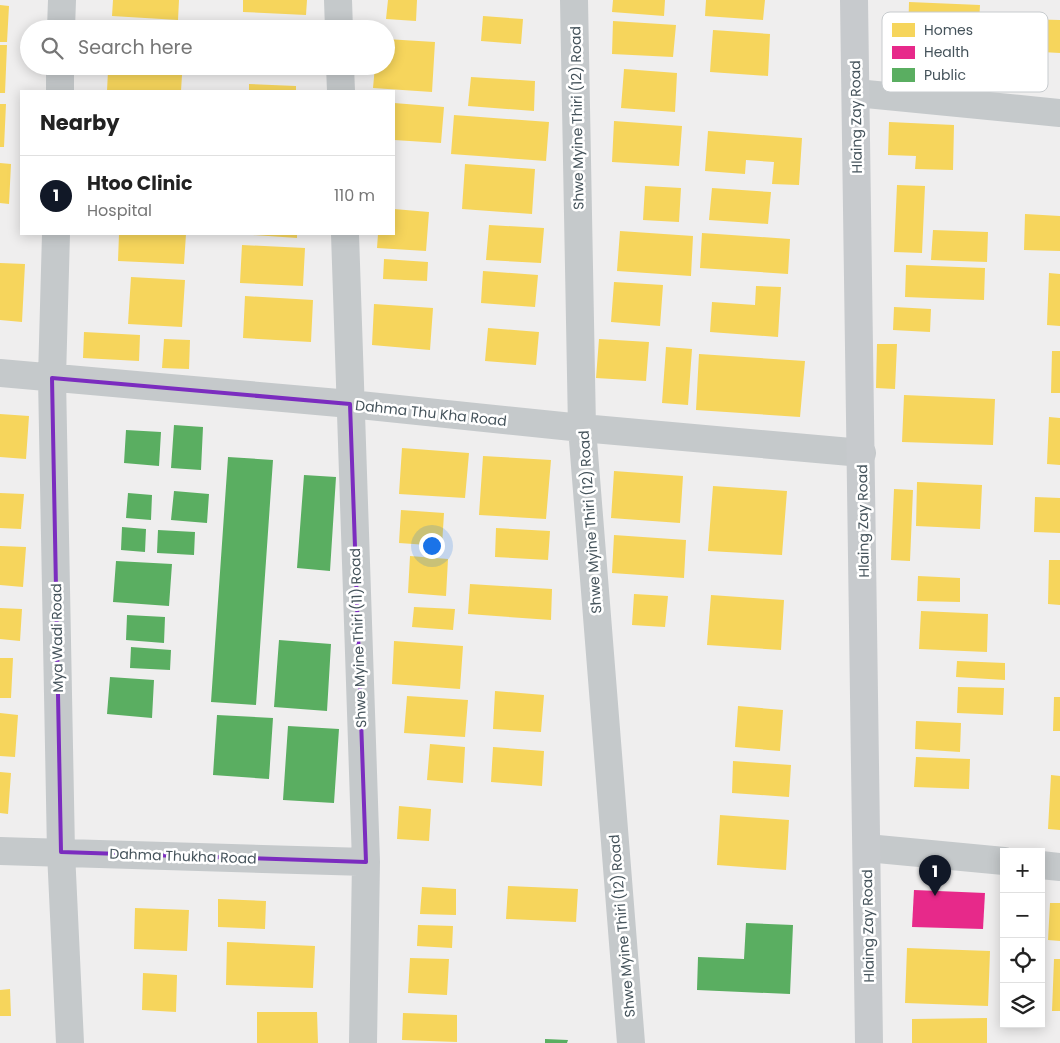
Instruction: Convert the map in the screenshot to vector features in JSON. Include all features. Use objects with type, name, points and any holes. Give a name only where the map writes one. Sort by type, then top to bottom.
[{"type":"street","points":[[61,20],[62,0]]},
{"type":"street","points":[[338,0],[339,20]]},
{"type":"street","name":"Shwe Myine Thiri (12) Road","points":[[574,0],[582,428],[631,1043]]},
{"type":"street","name":"Hlaing Zay Road","points":[[854,0],[869,1043]]},
{"type":"street","points":[[60,75],[60,90]]},
{"type":"street","points":[[340,75],[341,90]]},
{"type":"street","points":[[856,93],[1060,113]]},
{"type":"street","name":"Mya Wadi Road","points":[[56,235],[52,378],[61,852],[70,1043]]},
{"type":"street","name":"Shwe Myine Thiri (11) Road","points":[[345,235],[366,862],[363,1043]]},
{"type":"street","name":"Dahma Thu Kha Road","points":[[0,373],[350,404],[582,428],[862,452]]},
{"type":"street","points":[[867,848],[1000,861]]},
{"type":"street","name":"Dahma Thukha Road","points":[[0,851],[366,862]]},
{"type":"street","points":[[1045,865],[1060,867]]},
{"type":"highlighted area","points":[[52,378],[350,404],[366,862],[61,852]]},
{"type":"building: Homes","points":[[113,0],[179,0],[178,20],[112,16]]},
{"type":"building: Homes","points":[[243,0],[307,0],[306,15],[243,12]]},
{"type":"building: Homes","points":[[388,0],[417,0],[416,21],[386,19]]},
{"type":"building: Homes","points":[[613,0],[665,0],[664,16],[612,12]]},
{"type":"building: Homes","points":[[706,0],[765,0],[763,20],[705,16]]},
{"type":"building: Homes","points":[[909,2],[980,5],[980,12],[909,12]]},
{"type":"building: Homes","points":[[0,5],[9,6],[7,42],[0,42]]},
{"type":"building: Homes","points":[[483,16],[523,19],[521,44],[481,41]]},
{"type":"building: Homes","points":[[1048,20],[1060,20],[1060,53],[1048,52]]},
{"type":"building: Homes","points":[[613,21],[676,25],[673,57],[612,54]]},
{"type":"building: Homes","points":[[713,30],[770,34],[768,76],[710,72]]},
{"type":"building: Homes","points":[[395,40],[435,42],[432,92],[373,88],[374,75],[395,75]]},
{"type":"building: Homes","points":[[0,45],[7,45],[5,93],[0,93]]},
{"type":"building: Homes","points":[[624,69],[677,73],[675,112],[621,108]]},
{"type":"building: Homes","points":[[108,75],[182,75],[181,90],[107,90]]},
{"type":"building: Homes","points":[[471,77],[535,81],[534,111],[468,106]]},
{"type":"building: Homes","points":[[249,84],[296,86],[296,90],[249,90]]},
{"type":"building: Homes","points":[[395,103],[444,107],[441,143],[395,140]]},
{"type":"building: Homes","points":[[0,104],[6,104],[4,147],[0,147]]},
{"type":"building: Homes","points":[[454,115],[549,122],[546,161],[451,154]]},
{"type":"building: Homes","points":[[614,121],[682,126],[679,166],[612,162]]},
{"type":"building: Homes","points":[[889,122],[954,125],[953,170],[915,169],[916,156],[888,155]]},
{"type":"building: Homes","points":[[708,131],[802,138],[799,185],[772,184],[774,162],[746,160],[745,174],[705,171]]},
{"type":"building: Homes","points":[[0,163],[11,164],[9,204],[0,203]]},
{"type":"building: Homes","points":[[465,164],[535,169],[532,214],[462,209]]},
{"type":"building: Homes","points":[[897,185],[925,186],[922,253],[894,252]]},
{"type":"building: Homes","points":[[645,186],[681,188],[679,222],[643,220]]},
{"type":"building: Homes","points":[[712,188],[771,192],[768,224],[709,220]]},
{"type":"building: Homes","points":[[395,209],[429,212],[426,251],[377,248],[378,235],[395,235]]},
{"type":"building: Homes","points":[[1025,214],[1060,216],[1060,251],[1024,250]]},
{"type":"building: Homes","points":[[489,225],[544,228],[541,263],[486,260]]},
{"type":"building: Homes","points":[[933,230],[988,232],[987,262],[931,260]]},
{"type":"building: Homes","points":[[620,231],[693,236],[691,276],[617,271]]},
{"type":"building: Homes","points":[[702,233],[790,239],[788,274],[700,268]]},
{"type":"building: Homes","points":[[119,235],[186,235],[184,264],[118,261]]},
{"type":"building: Homes","points":[[253,235],[297,235],[297,238]]},
{"type":"building: Homes","points":[[242,245],[305,248],[303,286],[240,283]]},
{"type":"building: Homes","points":[[384,259],[428,262],[427,281],[383,279]]},
{"type":"building: Homes","points":[[0,263],[25,264],[22,322],[0,320]]},
{"type":"building: Homes","points":[[906,265],[985,268],[984,300],[905,297]]},
{"type":"building: Homes","points":[[483,271],[538,275],[535,307],[481,303]]},
{"type":"building: Homes","points":[[1049,273],[1060,274],[1060,326],[1047,325]]},
{"type":"building: Homes","points":[[131,277],[185,280],[182,327],[128,324]]},
{"type":"building: Homes","points":[[614,282],[663,285],[660,326],[611,322]]},
{"type":"building: Homes","points":[[756,286],[781,287],[778,337],[710,332],[712,302],[755,305]]},
{"type":"building: Homes","points":[[245,296],[313,300],[311,342],[243,338]]},
{"type":"building: Homes","points":[[374,304],[433,308],[430,350],[372,345]]},
{"type":"building: Homes","points":[[894,307],[931,309],[930,332],[893,330]]},
{"type":"building: Homes","points":[[488,328],[539,332],[536,365],[485,361]]},
{"type":"building: Homes","points":[[84,332],[140,335],[139,361],[83,358]]},
{"type":"building: Homes","points":[[164,339],[190,340],[189,369],[162,368]]},
{"type":"building: Homes","points":[[599,339],[649,342],[646,381],[596,378]]},
{"type":"building: Homes","points":[[877,344],[897,344],[895,389],[876,388]]},
{"type":"building: Homes","points":[[666,347],[692,349],[688,405],[662,403]]},
{"type":"building: Homes","points":[[1052,351],[1060,351],[1060,393],[1051,393]]},
{"type":"building: Homes","points":[[699,354],[805,361],[800,417],[696,410]]},
{"type":"building: Homes","points":[[904,395],[995,399],[993,445],[902,442]]},
{"type":"building: Homes","points":[[0,414],[29,416],[26,459],[0,457]]},
{"type":"building: Homes","points":[[1049,417],[1060,418],[1060,465],[1047,464]]},
{"type":"building: Homes","points":[[402,448],[469,453],[465,498],[399,494]]},
{"type":"building: Homes","points":[[483,456],[551,460],[546,519],[479,515]]},
{"type":"building: Homes","points":[[614,471],[683,476],[680,523],[611,518]]},
{"type":"building: Homes","points":[[917,482],[982,485],[980,529],[916,526]]},
{"type":"building: Homes","points":[[713,486],[787,491],[782,555],[708,551]]},
{"type":"building: Homes","points":[[894,489],[913,490],[910,561],[891,560]]},
{"type":"building: Homes","points":[[0,493],[24,494],[21,529],[0,528]]},
{"type":"building: Homes","points":[[1035,497],[1060,498],[1060,533],[1034,532]]},
{"type":"building: Homes","points":[[401,510],[444,513],[442,546],[399,543]]},
{"type":"building: Homes","points":[[496,528],[550,531],[548,560],[495,557]]},
{"type":"building: Homes","points":[[614,535],[686,540],[684,578],[612,573]]},
{"type":"building: Homes","points":[[0,546],[26,547],[23,587],[0,585]]},
{"type":"building: Homes","points":[[410,556],[448,559],[446,596],[408,593]]},
{"type":"building: Homes","points":[[1049,560],[1060,560],[1060,605],[1048,604]]},
{"type":"building: Homes","points":[[918,576],[960,578],[960,602],[917,601]]},
{"type":"building: Homes","points":[[470,584],[552,589],[551,620],[468,614]]},
{"type":"building: Homes","points":[[634,594],[668,596],[665,627],[632,625]]},
{"type":"building: Homes","points":[[711,595],[784,600],[781,650],[707,645]]},
{"type":"building: Homes","points":[[414,607],[455,609],[453,630],[412,627]]},
{"type":"building: Homes","points":[[0,608],[22,609],[20,641],[0,639]]},
{"type":"building: Homes","points":[[921,611],[988,614],[987,652],[919,649]]},
{"type":"building: Homes","points":[[394,641],[463,646],[460,689],[392,684]]},
{"type":"building: Homes","points":[[0,658],[13,658],[11,698],[0,698]]},
{"type":"building: Homes","points":[[957,661],[1005,663],[1005,680],[956,677]]},
{"type":"building: Homes","points":[[958,687],[1004,688],[1003,715],[957,713]]},
{"type":"building: Homes","points":[[495,691],[544,695],[541,732],[493,729]]},
{"type":"building: Homes","points":[[407,696],[468,700],[465,737],[404,733]]},
{"type":"building: Homes","points":[[1054,697],[1060,697],[1060,731],[1053,731]]},
{"type":"building: Homes","points":[[738,706],[783,710],[780,751],[735,747]]},
{"type":"building: Homes","points":[[0,713],[18,715],[15,757],[0,756]]},
{"type":"building: Homes","points":[[916,721],[961,723],[960,752],[915,749]]},
{"type":"building: Homes","points":[[430,744],[465,747],[463,783],[427,780]]},
{"type":"building: Homes","points":[[493,747],[544,751],[542,786],[491,782]]},
{"type":"building: Homes","points":[[916,757],[970,759],[969,789],[914,787]]},
{"type":"building: Homes","points":[[733,761],[791,765],[789,797],[732,793]]},
{"type":"building: Homes","points":[[0,772],[11,773],[8,814],[0,813]]},
{"type":"building: Homes","points":[[1051,775],[1060,776],[1060,830],[1048,829]]},
{"type":"building: Homes","points":[[399,806],[431,809],[429,841],[397,839]]},
{"type":"building: Homes","points":[[720,815],[789,820],[786,870],[717,865]]},
{"type":"building: Homes","points":[[508,886],[578,889],[576,922],[506,919]]},
{"type":"building: Homes","points":[[422,887],[456,889],[456,915],[420,914]]},
{"type":"building: Homes","points":[[218,899],[266,901],[265,929],[218,927]]},
{"type":"building: Homes","points":[[1050,903],[1060,903],[1060,941],[1048,940]]},
{"type":"building: Homes","points":[[135,908],[189,910],[187,951],[134,949]]},
{"type":"building: Homes","points":[[418,925],[453,926],[452,948],[417,946]]},
{"type":"building: Homes","points":[[227,942],[315,946],[313,988],[226,985]]},
{"type":"building: Homes","points":[[907,948],[990,951],[988,1006],[905,1003]]},
{"type":"building: Homes","points":[[410,958],[449,959],[447,995],[408,993]]},
{"type":"building: Homes","points":[[1054,959],[1060,959],[1060,1011],[1052,1011]]},
{"type":"building: Homes","points":[[143,973],[177,975],[176,1012],[142,1010]]},
{"type":"building: Homes","points":[[10,989],[11,1016],[0,1016],[0,990]]},
{"type":"building: Homes","points":[[257,1012],[317,1012],[318,1043],[257,1043]]},
{"type":"building: Homes","points":[[403,1013],[457,1015],[457,1042],[402,1040]]},
{"type":"building: Homes","points":[[987,1018],[987,1043],[912,1043],[912,1019]]},
{"type":"building: Health","points":[[914,890],[985,893],[983,929],[912,927]]},
{"type":"building: Public","points":[[174,425],[203,427],[201,470],[171,468]]},
{"type":"building: Public","points":[[126,430],[161,432],[159,466],[124,463]]},
{"type":"building: Public","points":[[228,457],[273,460],[256,705],[211,702]]},
{"type":"building: Public","points":[[304,475],[336,477],[330,571],[297,568]]},
{"type":"building: Public","points":[[174,491],[209,494],[207,523],[171,520]]},
{"type":"building: Public","points":[[128,493],[152,495],[151,520],[126,518]]},
{"type":"building: Public","points":[[122,527],[146,529],[145,552],[121,550]]},
{"type":"building: Public","points":[[158,530],[195,532],[194,555],[157,553]]},
{"type":"building: Public","points":[[116,561],[172,564],[169,606],[113,602]]},
{"type":"building: Public","points":[[127,615],[165,617],[164,643],[126,640]]},
{"type":"building: Public","points":[[279,640],[331,644],[327,711],[274,707]]},
{"type":"building: Public","points":[[131,647],[171,650],[170,670],[130,668]]},
{"type":"building: Public","points":[[110,677],[154,680],[152,718],[107,714]]},
{"type":"building: Public","points":[[217,715],[273,718],[269,779],[213,775]]},
{"type":"building: Public","points":[[288,726],[339,729],[334,803],[283,800]]},
{"type":"building: Public","points":[[746,923],[793,925],[790,994],[697,990],[698,957],[744,959]]},
{"type":"building: Public","points":[[545,1039],[568,1040],[567,1043],[545,1043]]},
{"type":"place","name":"Htoo Clinic","points":[[935,896]]}]
